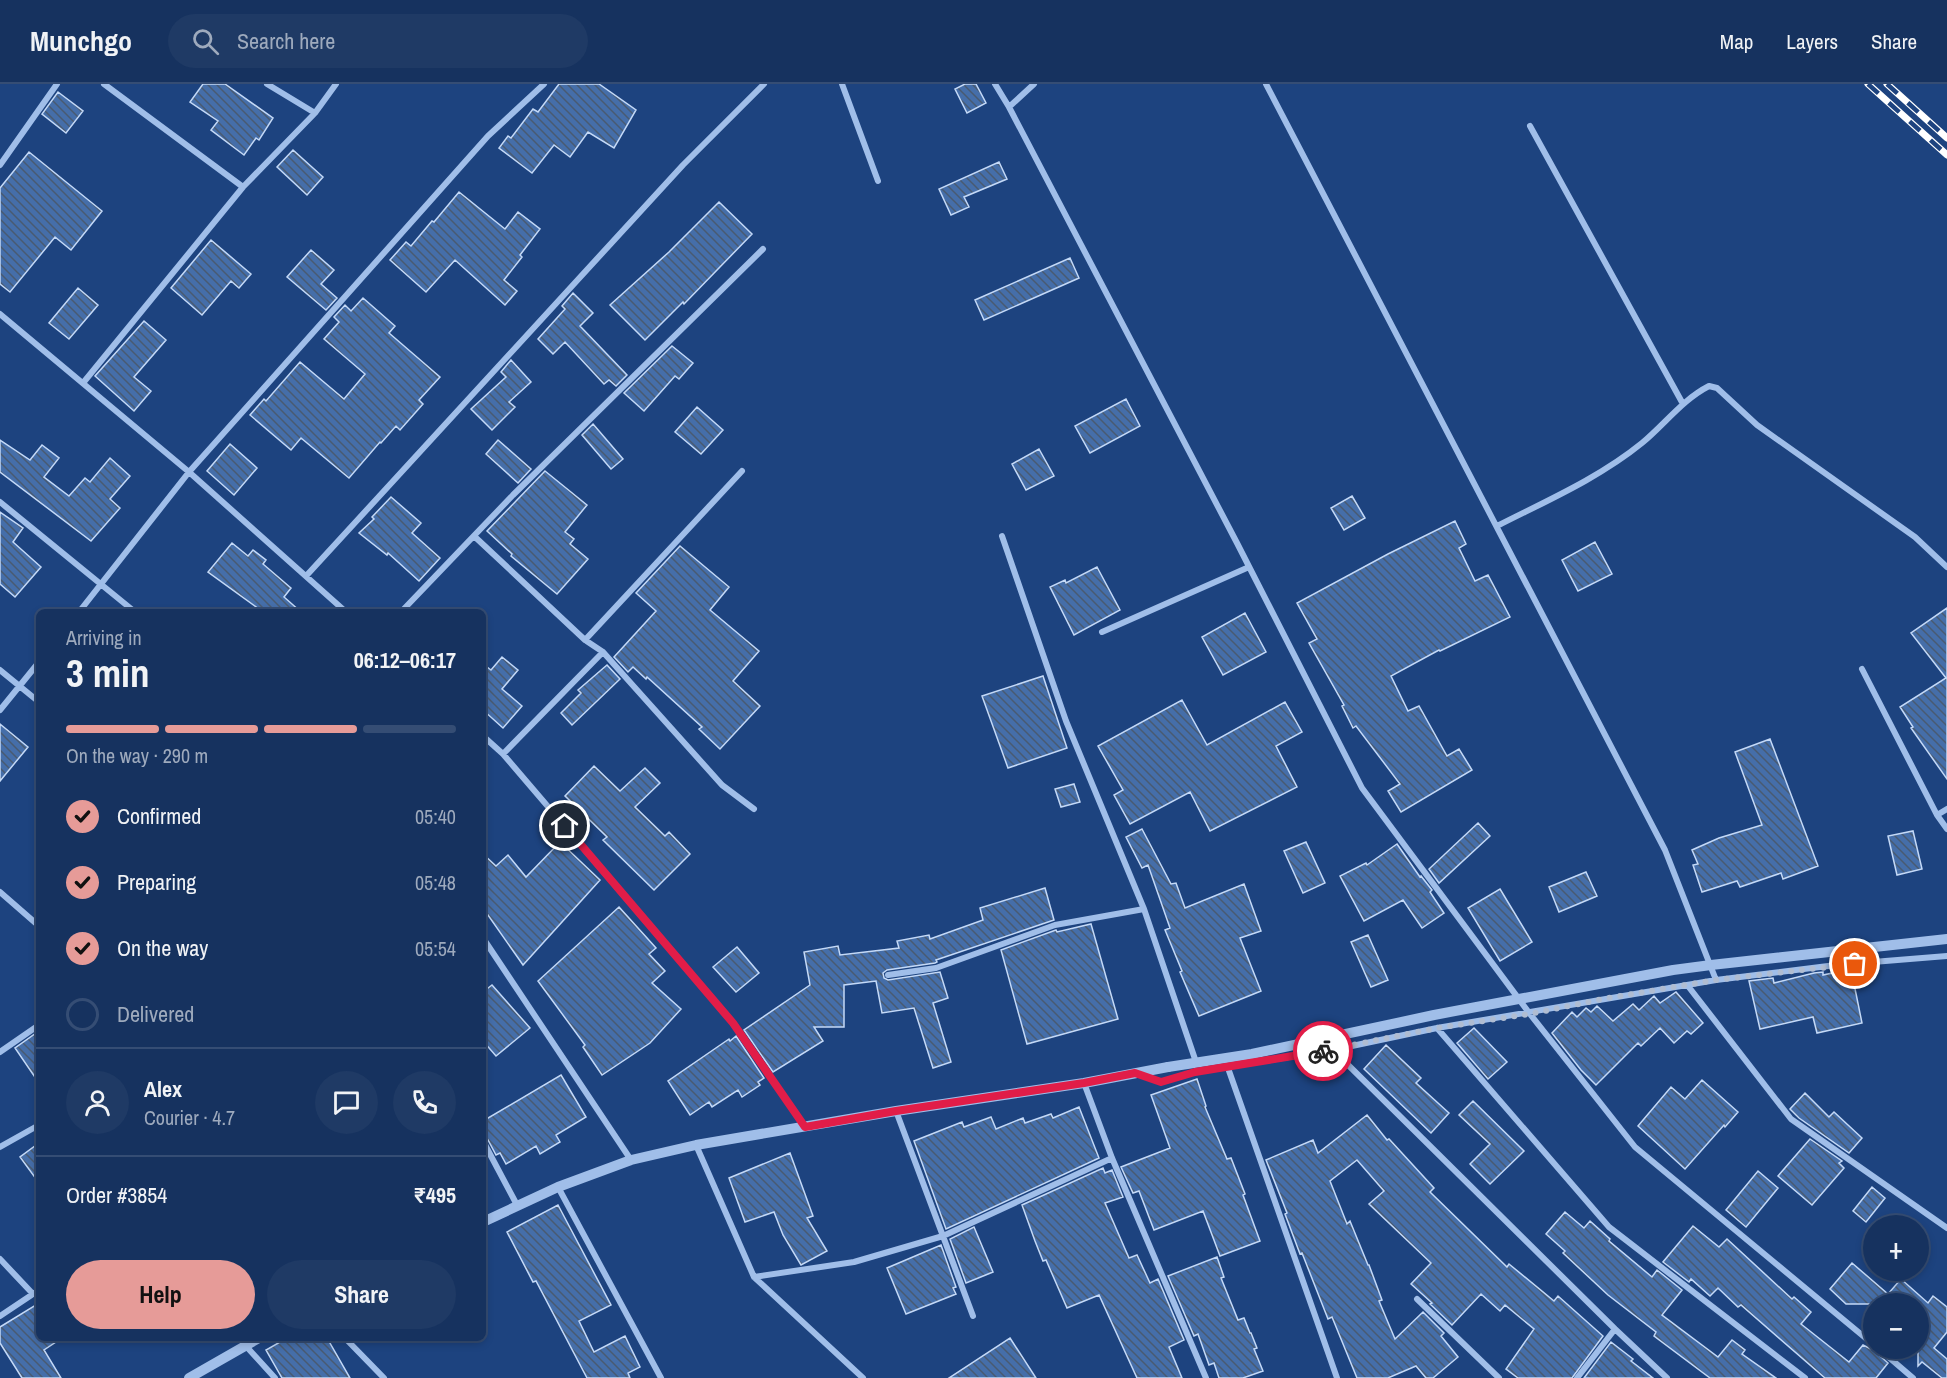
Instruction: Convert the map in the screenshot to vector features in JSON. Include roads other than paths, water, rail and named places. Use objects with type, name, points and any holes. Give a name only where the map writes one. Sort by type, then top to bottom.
[{"type":"street","points":[[0,165],[57,84]]},
{"type":"street","points":[[104,84],[243,188]]},
{"type":"street","points":[[267,84],[315,113]]},
{"type":"street","points":[[83,383],[243,188],[315,113],[336,84]]},
{"type":"street","points":[[81,609],[189,472],[488,136],[544,84]]},
{"type":"street","points":[[307,575],[683,165],[764,84]]},
{"type":"street","points":[[842,84],[878,182]]},
{"type":"street","points":[[995,84],[1249,567],[1362,788],[1530,1014],[1635,1147],[1863,1335]]},
{"type":"street","points":[[1009,107],[1034,84]]},
{"type":"street","points":[[1266,84],[1665,850],[1716,980]]},
{"type":"street","points":[[1530,126],[1683,404]]},
{"type":"street","points":[[404,609],[652,356],[763,249]]},
{"type":"street","points":[[0,314],[189,472],[343,609]]},
{"type":"street","points":[[1497,526],[1598,474],[1642,443],[1697,392],[1709,386],[1717,388],[1757,425],[1915,537],[1947,567]]},
{"type":"street","points":[[585,640],[742,471]]},
{"type":"street","points":[[0,502],[131,609]]},
{"type":"street","points":[[474,536],[585,640],[603,652],[722,785],[754,809]]},
{"type":"street","points":[[1002,536],[1066,721],[1144,909],[1196,1062]]},
{"type":"street","points":[[1102,632],[1249,567]]},
{"type":"street","points":[[503,754],[603,652]]},
{"type":"street","points":[[0,710],[36,666]]},
{"type":"street","points":[[1862,669],[1937,815],[1947,830]]},
{"type":"street","points":[[0,670],[36,699]]},
{"type":"street","points":[[486,739],[503,754],[733,1023],[805,1127]]},
{"type":"street","points":[[1937,815],[1947,809]]},
{"type":"street","points":[[0,892],[36,923]]},
{"type":"street","points":[[888,975],[936,968],[1055,925],[1144,909]]},
{"type":"street","points":[[486,1220],[558,1187],[631,1160],[696,1145],[1252,1054],[1434,1015],[1673,970],[1947,939]]},
{"type":"street","points":[[486,942],[631,1160]]},
{"type":"street","points":[[1135,1073],[1161,1082],[1195,1072],[1333,1050],[1437,1028],[1530,1014],[1716,980],[1836,965],[1947,956]]},
{"type":"street","points":[[1688,986],[1791,1119],[1947,1228]]},
{"type":"street","points":[[0,1052],[36,1026]]},
{"type":"street","points":[[1437,1028],[1609,1227],[1804,1378]]},
{"type":"street","points":[[1333,1050],[1667,1378]]},
{"type":"street","points":[[1228,1068],[1337,1378]]},
{"type":"street","points":[[1084,1083],[1112,1158],[1206,1378]]},
{"type":"street","points":[[896,1111],[973,1316]]},
{"type":"street","points":[[0,1147],[36,1127]]},
{"type":"street","points":[[696,1145],[754,1277],[863,1378]]},
{"type":"street","points":[[486,1147],[517,1205]]},
{"type":"street","points":[[754,1277],[854,1262],[943,1236],[1112,1158]]},
{"type":"street","points":[[558,1187],[661,1378]]},
{"type":"street","points":[[0,1259],[36,1292],[0,1316]]},
{"type":"street","points":[[1417,1299],[1499,1378]]},
{"type":"street","points":[[1577,1378],[1615,1329]]},
{"type":"street","points":[[189,1378],[253,1341]]},
{"type":"street","points":[[348,1341],[384,1378]]},
{"type":"street","points":[[245,1345],[275,1378]]},
{"type":"street","points":[[1891,1359],[1913,1378]]},
{"type":"railway","points":[[1868,84],[1947,155]]},
{"type":"railway","points":[[1887,84],[1947,138]]}]
